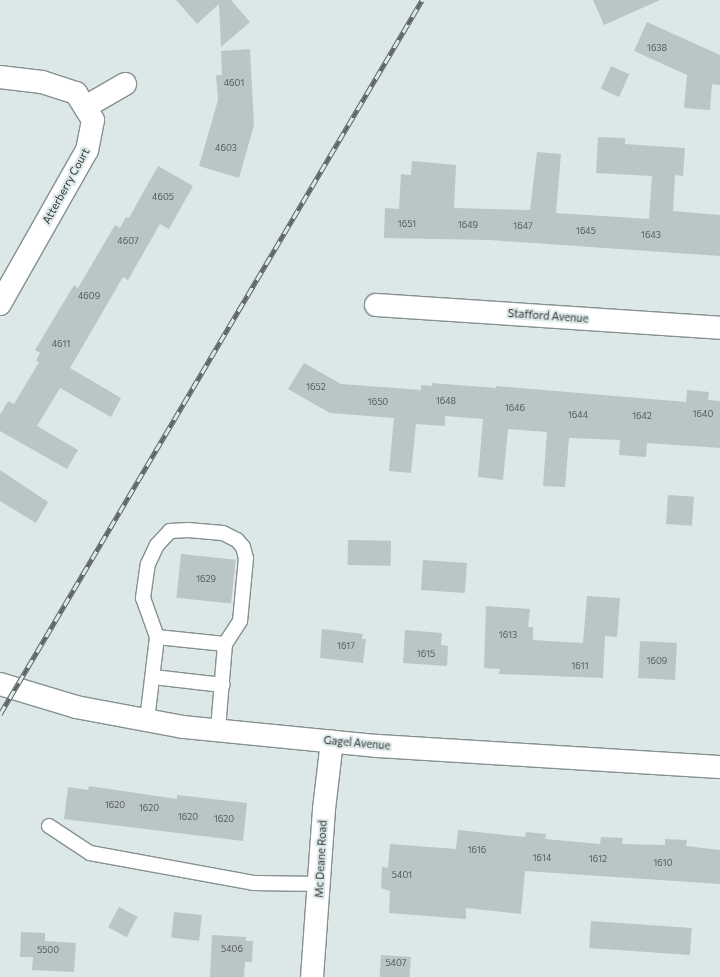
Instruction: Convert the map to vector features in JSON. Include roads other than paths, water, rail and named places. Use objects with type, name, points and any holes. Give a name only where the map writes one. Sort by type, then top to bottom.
[{"type":"street","name":"Atterberry Court","points":[[0,77],[60,86],[76,93],[87,106],[94,120],[87,150],[0,304]]},
{"type":"street","points":[[87,106],[125,84]]},
{"type":"street","name":"Stafford Avenue","points":[[376,305],[720,328]]},
{"type":"street","name":"Gagel Avenue","points":[[0,684],[76,707],[147,720],[218,730],[332,742],[720,767]]},
{"type":"street","name":"Mc Deane Road","points":[[312,977],[320,884],[324,809],[332,742]]},
{"type":"lane","points":[[147,720],[157,637],[143,598],[148,564],[157,545],[170,531],[188,530],[223,534],[237,540],[243,547],[246,558],[240,621],[225,644],[223,685],[218,730]]},
{"type":"lane","points":[[157,637],[225,644]]},
{"type":"lane","points":[[153,677],[223,685]]},
{"type":"lane","points":[[48,826],[90,853],[253,883],[320,884]]},
{"type":"railway","points":[[0,714],[422,0]]}]
